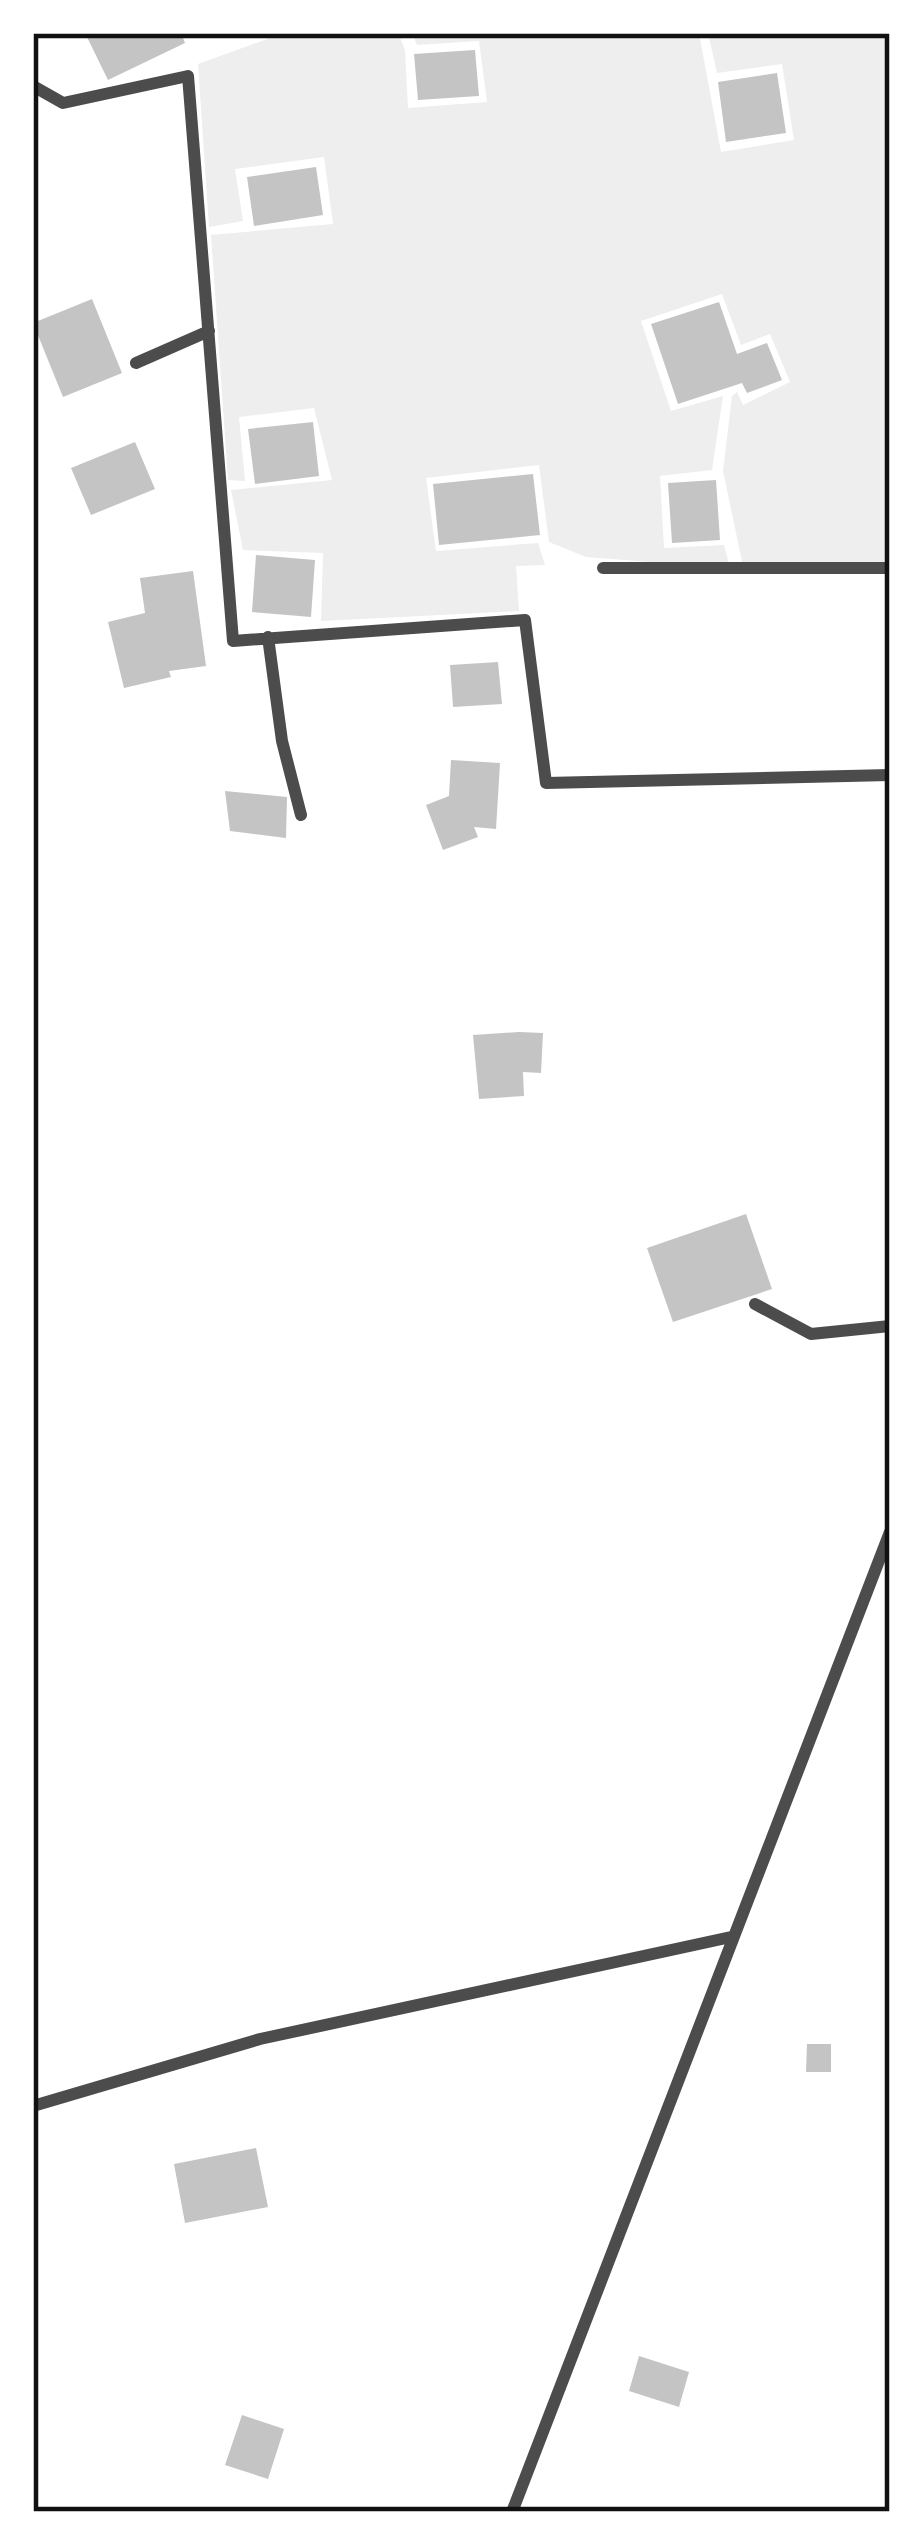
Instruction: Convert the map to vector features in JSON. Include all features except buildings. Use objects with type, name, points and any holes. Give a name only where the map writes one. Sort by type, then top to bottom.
[{"type":"street","points":[[33,86],[63,103],[188,76],[233,641],[525,620],[546,783],[890,775]]},
{"type":"street","points":[[136,363],[209,331]]},
{"type":"street","points":[[603,568],[890,568]]},
{"type":"street","points":[[268,637],[282,741],[301,815]]},
{"type":"street","points":[[755,1304],[811,1334],[890,1326]]},
{"type":"street","points":[[512,2512],[890,1532]]},
{"type":"street","points":[[33,2106],[260,2039],[731,1936]]},
{"type":"shaded area","points":[[284,33],[398,33],[405,50],[408,108],[487,102],[479,41],[417,45],[412,33],[699,33],[721,152],[794,140],[782,64],[717,73],[708,33],[890,33],[890,563],[743,566],[723,471],[732,396],[737,392],[743,405],[790,382],[770,334],[741,345],[722,294],[641,321],[671,411],[723,396],[712,470],[660,476],[664,548],[724,545],[730,568],[586,557],[549,542],[539,465],[426,478],[436,551],[538,543],[545,565],[516,566],[519,611],[321,621],[323,553],[243,550],[231,490],[332,480],[314,408],[239,417],[245,481],[228,480],[211,235],[333,224],[324,157],[235,169],[243,221],[209,227],[198,64]]}]
